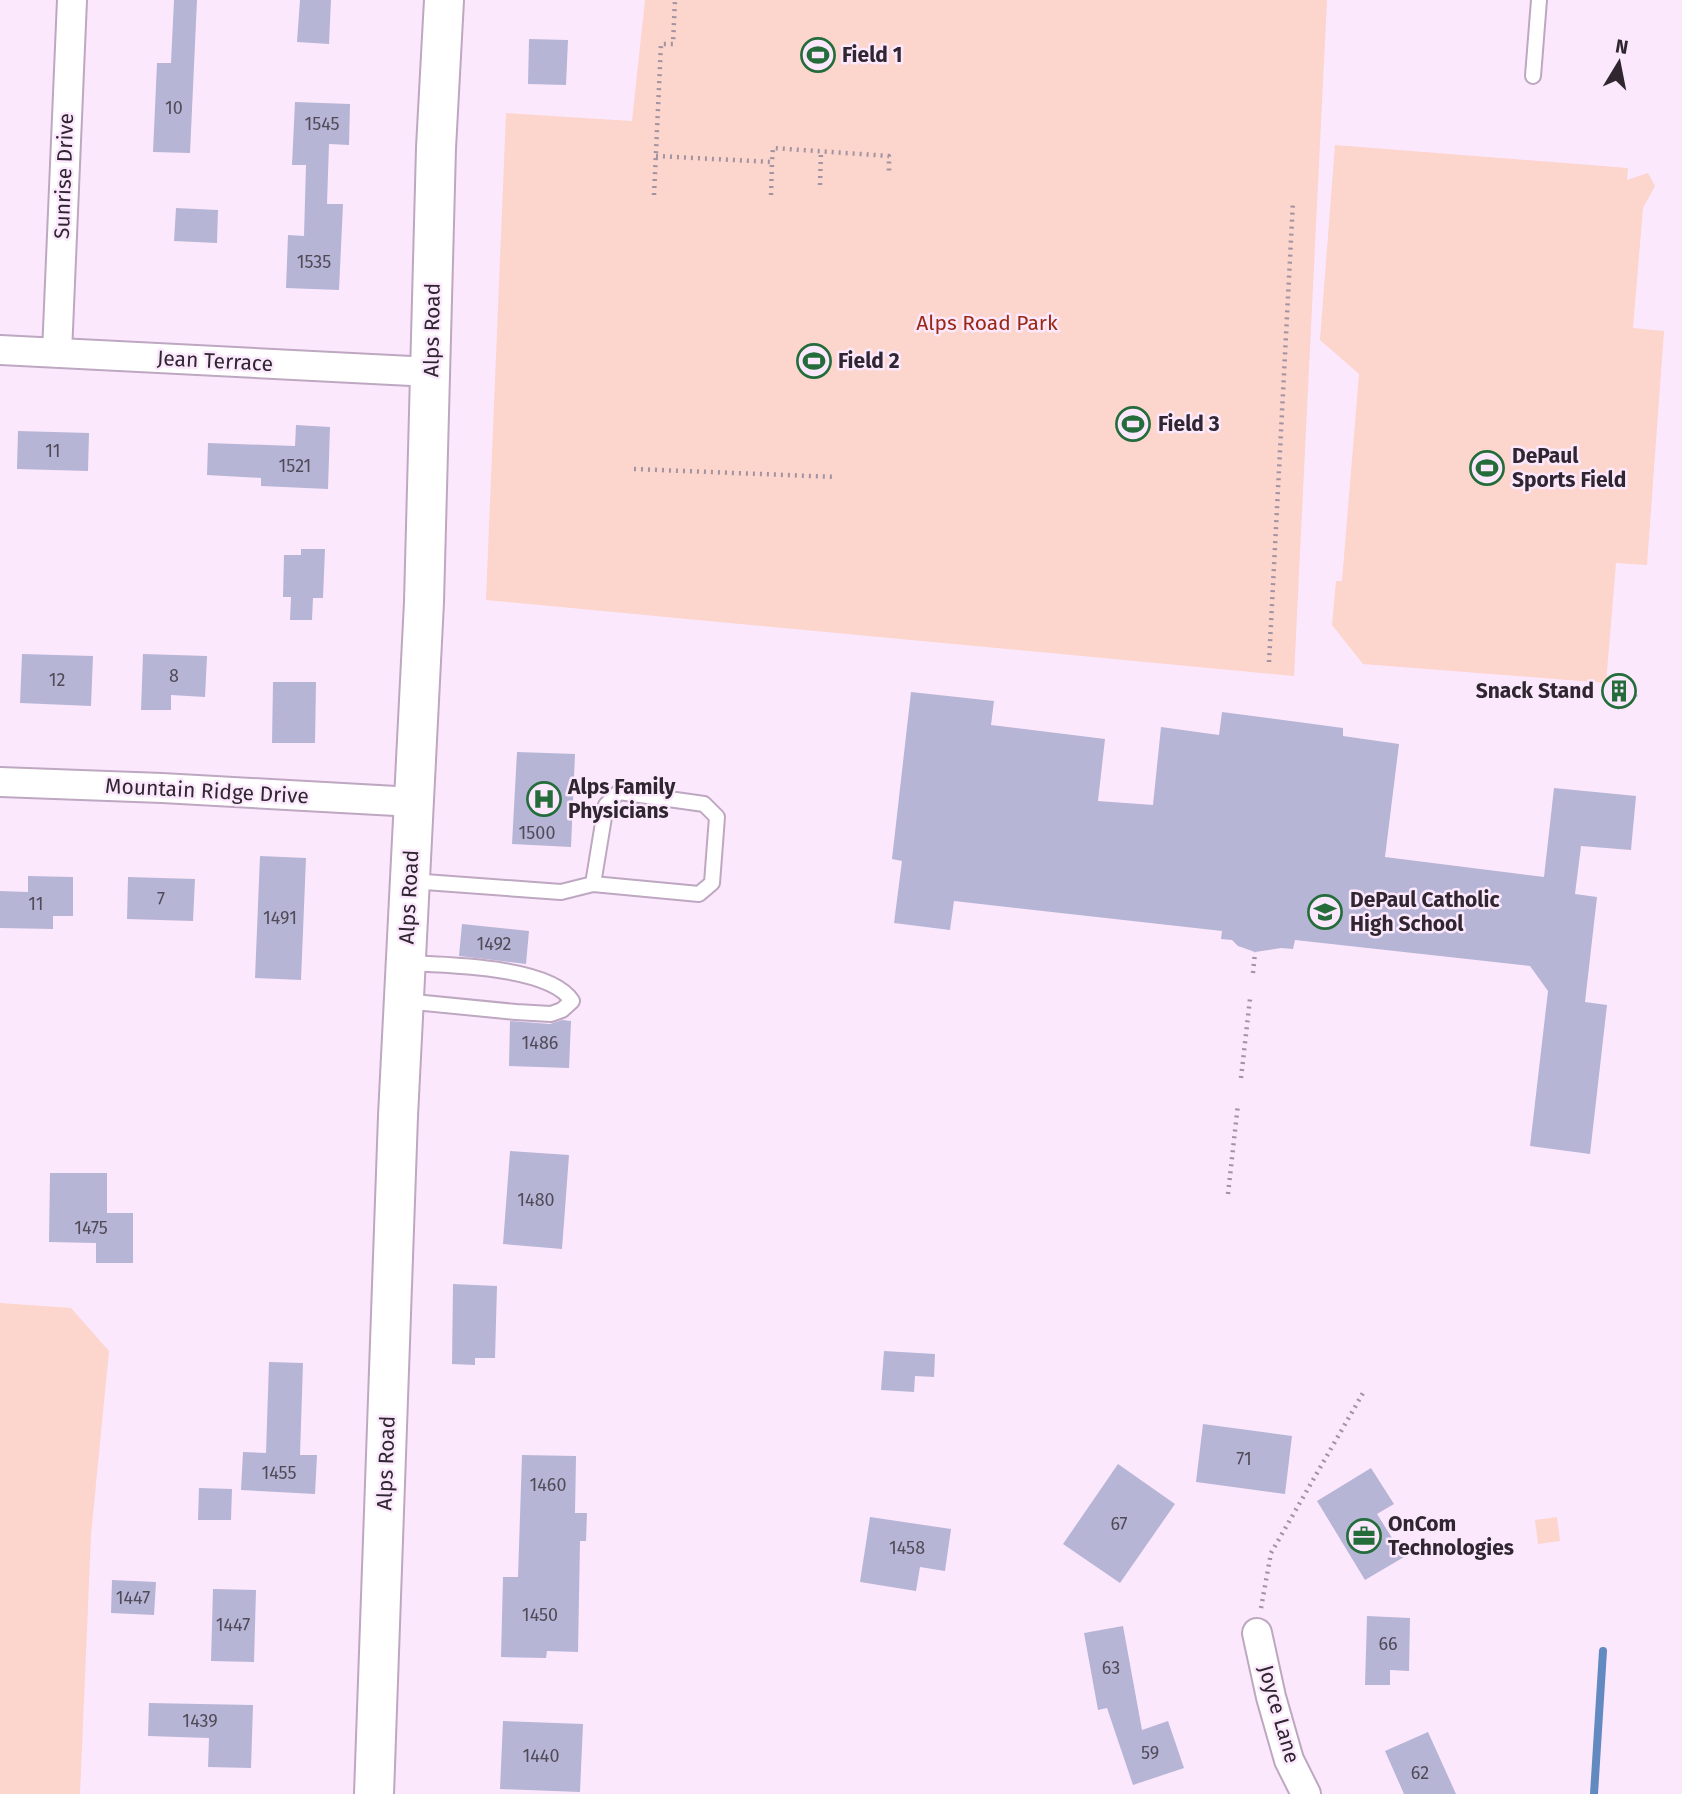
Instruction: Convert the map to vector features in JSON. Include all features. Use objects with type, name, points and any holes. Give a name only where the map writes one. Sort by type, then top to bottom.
[{"type":"main road","name":"Alps Road","points":[[374,1794],[398,1116],[424,602],[436,148],[444,0]]},
{"type":"street","name":"Sunrise Drive","points":[[57,353],[72,0]]},
{"type":"street","name":"Jean Terrace","points":[[0,350],[431,372]]},
{"type":"street","name":"Mountain Ridge Drive","points":[[0,782],[414,802]]},
{"type":"street","name":"Joyce Lane","points":[[1257,1633],[1285,1747],[1306,1794]]},
{"type":"lane","points":[[1533,76],[1539,0]]},
{"type":"lane","points":[[410,881],[561,892],[593,884],[699,894],[712,883],[717,817],[704,804],[619,792],[606,805],[593,884]]},
{"type":"lane","points":[[404,1001],[551,1014],[562,1010],[572,1001],[567,993],[552,984],[527,976],[477,967],[405,963]]},
{"type":"path","points":[[654,195],[661,44],[673,44],[675,0]]},
{"type":"path","points":[[771,195],[773,148],[889,156],[889,172]]},
{"type":"path","points":[[820,185],[821,152]]},
{"type":"path","points":[[656,156],[772,162]]},
{"type":"path","points":[[1269,662],[1293,201]]},
{"type":"path","points":[[634,469],[836,477]]},
{"type":"path","points":[[1253,973],[1255,952]]},
{"type":"path","points":[[1241,1077],[1250,999]]},
{"type":"path","points":[[1228,1194],[1238,1104]]},
{"type":"path","points":[[1257,1633],[1271,1553],[1363,1393]]},
{"type":"green space","name":"Alps Road Park","points":[[645,0],[1327,0],[1294,676],[486,600],[506,113],[632,121]]},
{"type":"green space","name":"DePaul Sports Field","points":[[1335,145],[1628,168],[1627,180],[1648,173],[1655,186],[1643,208],[1633,328],[1664,331],[1647,565],[1616,563],[1606,683],[1363,664],[1332,625],[1336,581],[1342,581],[1359,374],[1320,340]]},
{"type":"green space","points":[[0,1303],[71,1308],[109,1351],[91,1535],[80,1794],[0,1794]]},
{"type":"green space","points":[[1557,1517],[1560,1541],[1538,1544],[1535,1520]]},
{"type":"building","points":[[174,0],[197,0],[190,153],[153,152],[157,63],[171,63]]},
{"type":"building","points":[[300,0],[331,0],[329,44],[297,42]]},
{"type":"building","points":[[529,39],[568,40],[566,85],[528,84]]},
{"type":"building","points":[[295,102],[350,104],[349,145],[329,144],[327,204],[343,204],[339,290],[286,288],[288,235],[304,236],[306,165],[292,165]]},
{"type":"building","points":[[176,208],[218,210],[217,243],[174,241]]},
{"type":"building","points":[[296,425],[330,427],[328,489],[261,486],[261,478],[207,475],[208,443],[295,446]]},
{"type":"building","points":[[18,431],[89,433],[88,471],[17,469]]},
{"type":"building","points":[[301,549],[325,549],[323,598],[313,598],[312,620],[290,620],[291,597],[283,597],[284,555],[301,555]]},
{"type":"building","points":[[22,654],[93,656],[91,706],[20,703]]},
{"type":"building","points":[[143,654],[207,656],[205,697],[171,695],[171,710],[141,710]]},
{"type":"building","name":"Snack Stand","points":[[1623,677],[1638,696],[1618,710],[1604,691]]},
{"type":"building","points":[[273,682],[316,682],[315,743],[272,743]]},
{"type":"building","name":"DePaul Catholic High School","points":[[911,692],[994,701],[991,725],[1105,739],[1098,801],[1153,805],[1161,727],[1219,735],[1222,712],[1343,728],[1343,736],[1399,744],[1385,857],[1544,877],[1554,788],[1636,796],[1631,850],[1581,846],[1575,894],[1597,897],[1585,1002],[1607,1005],[1590,1154],[1530,1146],[1548,991],[1530,966],[1295,940],[1293,949],[1255,952],[1238,946],[1232,940],[1221,939],[1222,931],[954,901],[950,930],[894,923],[902,861],[892,859]]},
{"type":"building","name":"Alps Family Physicians","points":[[517,752],[575,754],[571,847],[512,844]]},
{"type":"building","points":[[260,856],[306,858],[301,980],[255,978]]},
{"type":"building","points":[[28,876],[73,877],[73,916],[53,916],[53,929],[0,928],[0,891],[28,892]]},
{"type":"building","points":[[128,877],[195,879],[193,921],[127,919]]},
{"type":"building","points":[[462,924],[529,931],[526,964],[459,956]]},
{"type":"building","points":[[562,1020],[571,1021],[569,1068],[509,1066],[510,1021],[550,1024]]},
{"type":"building","points":[[510,1151],[569,1155],[562,1249],[503,1244]]},
{"type":"building","points":[[50,1173],[107,1173],[107,1213],[133,1213],[133,1263],[96,1263],[96,1243],[49,1242]]},
{"type":"building","points":[[453,1284],[497,1286],[495,1358],[475,1358],[475,1365],[452,1364]]},
{"type":"building","points":[[884,1351],[935,1354],[934,1377],[915,1376],[914,1392],[881,1390]]},
{"type":"building","points":[[269,1362],[303,1363],[300,1455],[317,1455],[315,1494],[241,1490],[243,1452],[266,1453]]},
{"type":"building","points":[[1203,1424],[1292,1436],[1285,1494],[1196,1482]]},
{"type":"building","points":[[522,1455],[576,1456],[575,1513],[587,1513],[586,1541],[580,1541],[578,1652],[547,1651],[546,1658],[501,1657],[503,1577],[518,1577]]},
{"type":"building","points":[[1118,1464],[1175,1504],[1120,1583],[1063,1544]]},
{"type":"building","name":"OnCom Technologies","points":[[1371,1468],[1394,1504],[1377,1514],[1404,1557],[1365,1580],[1317,1501]]},
{"type":"building","points":[[199,1488],[232,1489],[231,1520],[198,1520]]},
{"type":"building","points":[[870,1517],[951,1529],[945,1571],[920,1567],[916,1591],[860,1582]]},
{"type":"building","points":[[112,1580],[156,1582],[154,1615],[111,1613]]},
{"type":"building","points":[[213,1589],[256,1590],[254,1662],[211,1661]]},
{"type":"building","points":[[1367,1616],[1410,1618],[1409,1671],[1390,1670],[1390,1685],[1365,1685]]},
{"type":"building","points":[[1123,1626],[1142,1730],[1168,1721],[1184,1768],[1133,1785],[1107,1708],[1098,1710],[1084,1633]]},
{"type":"building","points":[[149,1703],[253,1705],[251,1768],[208,1767],[209,1738],[148,1736]]},
{"type":"building","points":[[503,1721],[583,1724],[580,1792],[500,1789]]},
{"type":"building","points":[[1428,1732],[1456,1794],[1404,1794],[1385,1751]]},
{"type":"waterway","points":[[1594,1794],[1603,1651]]},
{"type":"place","name":"Field 1","points":[[818,55]]},
{"type":"place","name":"Field 2","points":[[814,361]]},
{"type":"place","name":"Field 3","points":[[1133,424]]},
{"type":"place","name":"DePaul Sports Field","points":[[1487,468]]},
{"type":"place","name":"Snack Stand","points":[[1619,691]]},
{"type":"place","name":"Alps Family Physicians","points":[[544,799]]},
{"type":"place","name":"DePaul Catholic High School","points":[[1325,912]]},
{"type":"place","name":"OnCom Technologies","points":[[1364,1536]]}]
